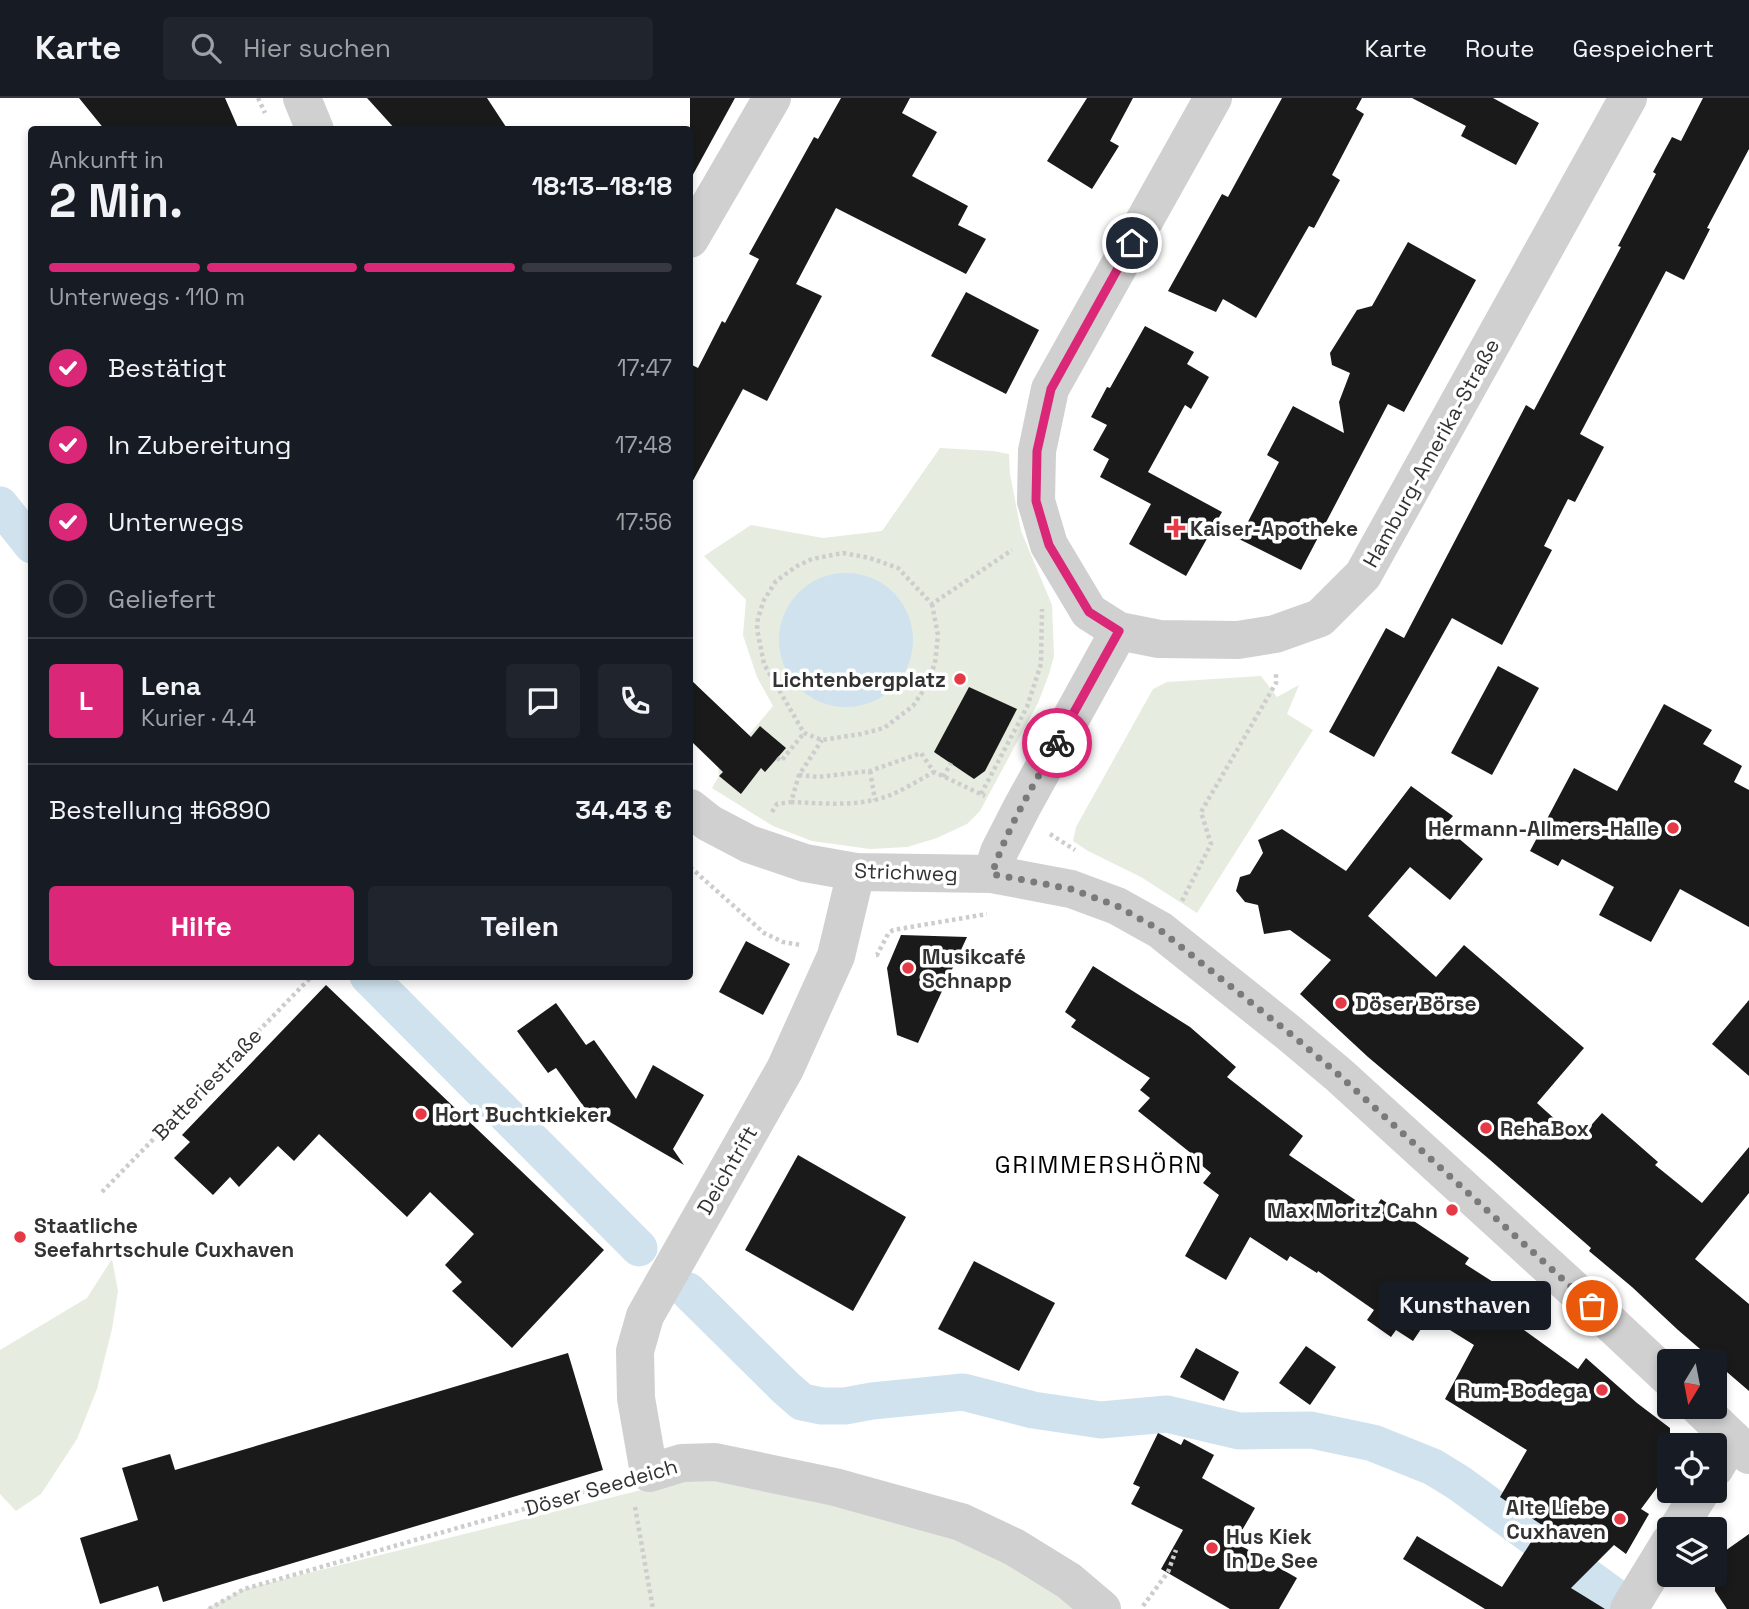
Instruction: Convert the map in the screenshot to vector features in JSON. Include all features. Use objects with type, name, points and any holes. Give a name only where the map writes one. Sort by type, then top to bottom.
[{"type":"street","points":[[302,98],[313,126]]},
{"type":"street","points":[[693,234],[772,98]]},
{"type":"street","points":[[992,874],[999,852],[1017,815],[1119,631],[1089,612],[1049,545],[1036,501],[1037,451],[1051,389],[1213,98]]},
{"type":"street","name":"Hamburg-Amerika-Straße","points":[[1119,631],[1159,639],[1238,640],[1275,634],[1320,618],[1363,575],[1628,98]]},
{"type":"street","name":"Strichweg","points":[[693,810],[709,823],[749,844],[805,863],[856,872],[992,874],[1071,889],[1117,906],[1160,930],[1339,1075],[1657,1367]]},
{"type":"street","name":"Deichtrift","points":[[640,1476],[635,1351],[645,1316],[785,1069],[838,950],[856,872]]},
{"type":"street","points":[[1707,1419],[1732,1454]]},
{"type":"street","name":"Döser Seedeich","points":[[640,1476],[682,1463],[715,1462],[835,1487],[961,1522],[1014,1547],[1069,1581],[1102,1609]]},
{"type":"street","points":[[1634,1601],[1657,1563]]},
{"type":"path","points":[[932,604],[1020,544]]},
{"type":"path","points":[[843,553],[870,558],[898,568],[932,604],[938,635],[935,663],[927,685],[913,706],[884,728],[822,740],[804,733],[764,664],[757,629],[764,600],[776,581],[797,566],[813,559],[843,553]]},
{"type":"path","points":[[799,775],[818,777],[870,771],[921,753],[934,772],[981,794],[1027,707],[1041,664],[1042,612],[1039,602]]},
{"type":"path","points":[[1188,890],[1211,844],[1201,812],[1276,683]]},
{"type":"path","points":[[777,758],[781,761],[804,733]]},
{"type":"path","points":[[791,802],[799,775],[822,740]]},
{"type":"path","points":[[943,776],[951,763]]},
{"type":"path","points":[[870,771],[875,800]]},
{"type":"path","points":[[768,819],[778,804],[830,804],[875,800],[901,790],[934,772]]},
{"type":"path","points":[[693,870],[764,933],[783,942],[838,950],[877,955],[893,930],[997,912]]},
{"type":"path","name":"Batteriestraße","points":[[103,1192],[308,980]]},
{"type":"path","points":[[640,1476],[653,1609]]},
{"type":"path","name":"Döser Seedeich","points":[[209,1609],[244,1589],[640,1476]]},
{"type":"path","points":[[1143,1606],[1168,1572],[1176,1550]]},
{"type":"shaded area","name":"Lichtenbergplatz","points":[[940,448],[1009,454],[1021,531],[1052,605],[1054,656],[1049,674],[1038,703],[980,811],[967,824],[937,838],[907,847],[870,849],[812,841],[773,826],[712,788],[719,776],[718,768],[773,706],[757,677],[743,635],[746,600],[704,556],[751,525],[823,538],[882,531]]},
{"type":"shaded area","points":[[1261,676],[1277,697],[1299,685],[1287,714],[1313,730],[1197,913],[1141,877],[1073,841],[1076,827],[1153,689],[1167,682]]},
{"type":"shaded area","points":[[112,1259],[118,1291],[97,1389],[77,1439],[41,1494],[16,1511],[0,1494],[0,1350],[87,1298]]},
{"type":"shaded area","points":[[681,1474],[942,1525],[1087,1609],[206,1609],[244,1589],[645,1489]]},
{"type":"water","points":[[846,573],[872,578],[893,593],[908,614],[913,640],[908,666],[893,687],[872,702],[846,707],[820,702],[799,687],[784,666],[779,640],[784,614],[799,593],[820,578]]},
{"type":"building","points":[[79,98],[225,98],[237,126],[102,126]]},
{"type":"building","points":[[367,98],[487,98],[505,126],[392,126]]},
{"type":"building","points":[[690,98],[735,98],[693,175],[693,126],[690,126]]},
{"type":"building","points":[[841,98],[910,98],[902,113],[937,132],[912,176],[968,206],[958,225],[986,239],[966,274],[836,208],[796,284],[822,296],[767,401],[743,389],[693,481],[693,366],[698,368],[722,321],[725,323],[759,259],[749,254],[814,137],[818,139]]},
{"type":"building","points":[[1087,98],[1133,98],[1110,141],[1119,146],[1092,189],[1047,161]]},
{"type":"building","points":[[1282,98],[1362,98],[1356,109],[1364,114],[1332,175],[1340,180],[1314,228],[1309,226],[1256,318],[1223,299],[1216,312],[1168,291],[1222,194],[1228,197]]},
{"type":"building","points":[[1412,98],[1493,98],[1539,123],[1516,165],[1461,136],[1466,126]]},
{"type":"building","points":[[1703,98],[1749,98],[1749,149],[1707,228],[1710,229],[1684,280],[1666,271],[1580,434],[1604,447],[1575,502],[1568,499],[1544,546],[1552,550],[1502,645],[1452,618],[1374,757],[1329,732],[1386,628],[1404,638],[1526,405],[1534,410],[1621,247],[1618,246],[1672,137],[1681,141]]},
{"type":"building","points":[[1408,242],[1476,280],[1404,412],[1388,404],[1301,570],[1239,539],[1279,462],[1267,455],[1293,406],[1344,433],[1339,402],[1350,373],[1332,365],[1330,353],[1357,310],[1372,306]]},
{"type":"building","points":[[966,292],[1039,330],[1006,394],[931,356]]},
{"type":"building","points":[[1145,326],[1194,352],[1187,364],[1209,377],[1191,409],[1185,405],[1148,472],[1222,512],[1186,576],[1129,544],[1151,504],[1100,477],[1109,459],[1093,450],[1107,425],[1091,417]]},
{"type":"building","points":[[1498,666],[1539,688],[1492,775],[1451,753]]},
{"type":"building","points":[[693,682],[751,737],[760,726],[786,748],[765,772],[761,768],[741,794],[719,776],[723,772],[693,743]]},
{"type":"building","points":[[969,687],[1017,709],[985,771],[974,779],[934,752]]},
{"type":"building","name":"Hermann-Allmers-Halle","points":[[1664,704],[1712,730],[1703,744],[1742,766],[1734,782],[1749,790],[1749,927],[1680,889],[1651,942],[1599,915],[1614,887],[1562,859],[1558,866],[1530,851],[1574,768],[1617,791]]},
{"type":"building","points":[[1411,786],[1453,816],[1444,826],[1483,859],[1450,900],[1410,867],[1368,916],[1436,977],[1464,945],[1584,1048],[1537,1103],[1578,1140],[1602,1113],[1658,1162],[1655,1165],[1702,1203],[1749,1147],[1749,1193],[1695,1259],[1749,1304],[1749,1391],[1727,1372],[1727,1349],[1700,1349],[1589,1251],[1591,1248],[1368,1057],[1300,994],[1331,960],[1290,930],[1264,934],[1258,905],[1245,902],[1236,891],[1240,877],[1250,874],[1263,853],[1258,840],[1282,829],[1346,871]]},
{"type":"building","points":[[901,935],[967,937],[918,1043],[897,1035],[887,968]]},
{"type":"building","points":[[746,941],[790,964],[763,1015],[719,992]]},
{"type":"building","points":[[1093,966],[1190,1027],[1236,1067],[1227,1077],[1303,1136],[1289,1155],[1373,1212],[1381,1199],[1469,1258],[1465,1264],[1529,1305],[1517,1325],[1578,1369],[1586,1358],[1670,1428],[1670,1433],[1657,1433],[1657,1487],[1641,1509],[1649,1514],[1626,1554],[1614,1545],[1571,1588],[1605,1609],[1485,1609],[1403,1559],[1417,1536],[1502,1587],[1542,1525],[1500,1497],[1527,1450],[1445,1399],[1474,1345],[1429,1317],[1413,1341],[1396,1330],[1391,1337],[1367,1320],[1374,1310],[1318,1271],[1317,1273],[1290,1256],[1287,1261],[1250,1237],[1226,1280],[1185,1256],[1219,1195],[1203,1183],[1211,1173],[1190,1156],[1192,1154],[1138,1111],[1150,1098],[1140,1090],[1150,1078],[1071,1027],[1076,1020],[1065,1012]]},
{"type":"building","points":[[326,985],[604,1250],[512,1348],[452,1291],[462,1282],[445,1265],[474,1234],[430,1192],[407,1217],[319,1134],[294,1161],[278,1146],[239,1187],[230,1177],[213,1195],[174,1158],[190,1142],[182,1135]]},
{"type":"building","points":[[1749,1000],[1749,1076],[1712,1044]]},
{"type":"building","points":[[556,1003],[586,1045],[594,1040],[636,1099],[653,1065],[704,1095],[673,1149],[684,1165],[584,1107],[556,1068],[548,1073],[517,1031]]},
{"type":"building","points":[[798,1155],[906,1217],[853,1311],[745,1250]]},
{"type":"building","points":[[974,1261],[1055,1303],[1019,1371],[938,1329]]},
{"type":"building","points":[[1306,1346],[1336,1367],[1310,1405],[1279,1383]]},
{"type":"building","points":[[1196,1348],[1239,1372],[1224,1401],[1180,1377]]},
{"type":"building","points":[[568,1353],[603,1470],[163,1602],[158,1586],[100,1604],[80,1538],[138,1520],[122,1468],[170,1454],[175,1470]]},
{"type":"building","points":[[1158,1433],[1181,1445],[1184,1439],[1214,1455],[1202,1478],[1255,1508],[1237,1539],[1240,1541],[1238,1544],[1297,1578],[1279,1609],[1230,1609],[1161,1569],[1183,1530],[1131,1504],[1140,1487],[1133,1484]]},
{"type":"building","points":[[1749,1534],[1749,1609],[1727,1609],[1715,1591],[1715,1587],[1727,1587],[1727,1550]]},
{"type":"waterway","points":[[0,505],[28,540]]},
{"type":"waterway","points":[[372,980],[639,1248]]},
{"type":"waterway","points":[[688,1291],[802,1402],[822,1406],[845,1406],[963,1392],[1033,1410],[1101,1420],[1167,1414],[1239,1431],[1311,1430],[1373,1443],[1433,1467],[1459,1483],[1629,1609]]},
{"type":"way so far","points":[[1057,743],[1017,815],[999,852],[992,874],[1071,889],[1117,906],[1160,930],[1339,1075],[1592,1306]]},
{"type":"place","name":"Kaiser-Apotheke","points":[[1176,528]]},
{"type":"place","name":"Lichtenbergplatz","points":[[960,679]]},
{"type":"place","name":"Hermann-Allmers-Halle","points":[[1673,828]]},
{"type":"place","name":"Musikcafé Schnapp","points":[[908,968]]},
{"type":"place","name":"Döser Börse","points":[[1341,1003]]},
{"type":"place","name":"Hort Buchtkieker","points":[[421,1114]]},
{"type":"place","name":"RehaBox","points":[[1486,1128]]},
{"type":"place","name":"Max Moritz Cahn","points":[[1452,1210]]},
{"type":"place","name":"Staatliche Seefahrtschule Cuxhaven","points":[[20,1237]]},
{"type":"place","name":"Kunsthaven","points":[[1592,1306]]},
{"type":"place","name":"Rum-Bodega","points":[[1602,1390]]},
{"type":"place","name":"Alte Liebe Cuxhaven","points":[[1620,1519]]},
{"type":"place","name":"Hus Kiek In De See","points":[[1212,1548]]},
{"type":"district","name":"GRIMMERSHÖRN","points":[[1099,1164]]},
{"type":"route","points":[[1057,743],[1119,631],[1089,612],[1049,545],[1036,501],[1037,451],[1051,389],[1132,243]]}]
